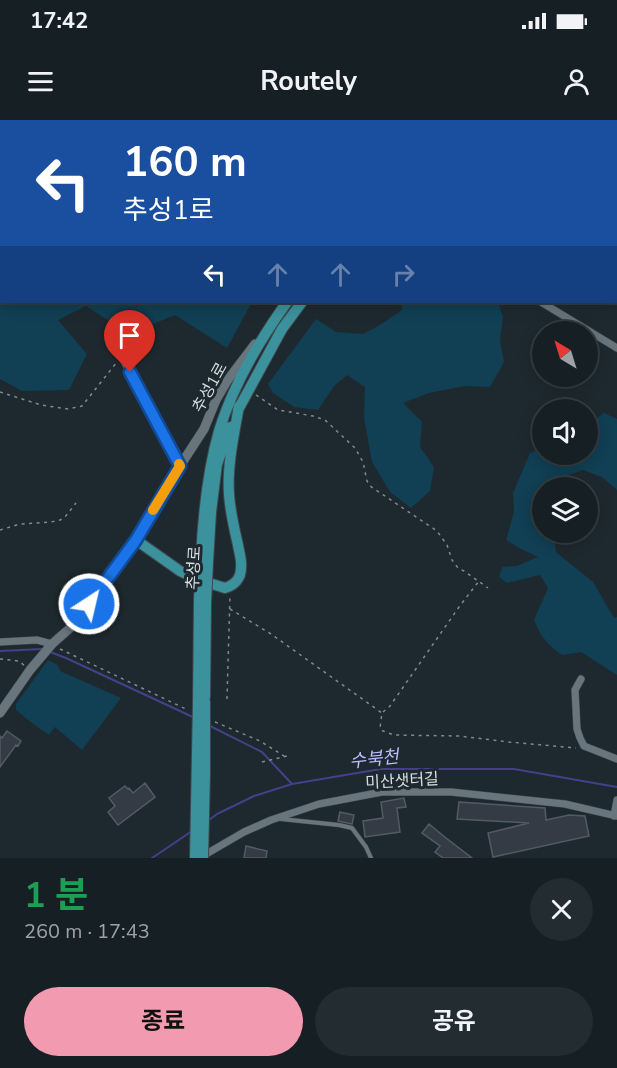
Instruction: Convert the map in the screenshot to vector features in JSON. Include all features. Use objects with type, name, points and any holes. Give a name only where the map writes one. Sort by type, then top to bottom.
[{"type":"main road","name":"추성로","points":[[205,560],[203,512],[219,432],[247,366],[286,303]]},
{"type":"main road","name":"추성로","points":[[199,858],[198,705],[202,602],[205,560],[218,464],[239,406],[282,329],[301,303]]},
{"type":"main road","points":[[136,540],[180,571],[196,579],[228,588],[239,577],[241,560],[228,492],[231,452],[239,406]]},
{"type":"street","points":[[543,303],[617,348]]},
{"type":"street","name":"추성1로","points":[[0,713],[50,646],[78,621],[136,540],[204,429],[227,381],[270,326]]},
{"type":"street","points":[[124,361],[180,466]]},
{"type":"street","points":[[0,642],[37,640],[50,646]]},
{"type":"street","points":[[580,679],[575,690],[577,729],[580,738],[584,746],[617,759]]},
{"type":"street","name":"미산샛터길","points":[[199,858],[238,835],[271,820],[319,804],[382,792],[451,792],[565,804],[615,814]]},
{"type":"street","points":[[615,814],[617,800]]},
{"type":"lane","points":[[271,820],[286,819],[352,828],[371,858]]},
{"type":"path","points":[[0,392],[41,405],[68,409],[82,406],[116,362],[124,361]]},
{"type":"path","points":[[249,390],[278,410],[325,420],[355,448],[363,462],[370,486],[437,531],[458,568],[488,588]]},
{"type":"path","points":[[0,530],[20,524],[60,520],[76,502]]},
{"type":"path","points":[[479,581],[390,706],[382,713],[380,728],[394,735],[459,736],[572,748],[584,746]]},
{"type":"path","points":[[227,699],[230,609],[228,588]]},
{"type":"path","points":[[230,609],[271,634],[382,713]]},
{"type":"path","points":[[50,646],[198,705]]},
{"type":"path","points":[[0,659],[19,661],[30,670]]},
{"type":"path","points":[[211,721],[260,741],[284,756]]},
{"type":"path","points":[[261,762],[291,755]]},
{"type":"shaded area","points":[[0,303],[251,303],[227,348],[175,315],[129,334],[86,306],[58,320],[87,354],[69,390],[22,391],[0,379]]},
{"type":"shaded area","points":[[402,303],[498,303],[503,317],[500,341],[504,362],[490,387],[465,386],[429,393],[403,403],[422,422],[420,447],[434,467],[430,491],[411,508],[390,492],[372,462],[364,418],[365,387],[347,375],[334,386],[318,410],[294,407],[273,393],[268,384],[316,319],[336,332],[363,334],[402,310]]},
{"type":"shaded area","points":[[604,413],[617,419],[617,490],[602,477],[583,470],[563,477],[532,477],[532,543],[555,543],[556,552],[593,582],[614,618],[617,617],[617,675],[581,652],[562,655],[545,640],[534,620],[548,588],[540,575],[507,583],[499,577],[502,567],[517,566],[538,557],[506,540],[514,512],[513,493],[530,453],[532,452],[532,465],[598,465],[598,417]]},
{"type":"shaded area","points":[[48,660],[58,665],[60,671],[121,698],[82,750],[55,727],[49,735],[16,710],[16,704]]},
{"type":"building","points":[[7,731],[21,741],[0,767],[0,736],[2,738]]},
{"type":"building","points":[[145,783],[155,797],[118,825],[108,812],[115,806],[109,798],[125,786],[133,793]]},
{"type":"building","points":[[404,798],[406,807],[397,808],[400,832],[365,837],[363,821],[383,818],[381,802]]},
{"type":"building","points":[[459,802],[545,808],[546,820],[569,815],[585,816],[589,836],[493,857],[488,833],[529,823],[457,819]]},
{"type":"building","points":[[340,812],[354,815],[352,824],[338,821]]},
{"type":"building","points":[[429,824],[472,858],[443,858],[435,852],[440,846],[422,833]]},
{"type":"building","points":[[246,846],[267,851],[266,858],[244,858]]},
{"type":"waterway","points":[[0,651],[42,649]]},
{"type":"waterway","points":[[50,652],[195,718]]},
{"type":"waterway","points":[[208,725],[262,752],[292,784]]},
{"type":"waterway","name":"수북천","points":[[209,820],[254,796],[292,784],[381,769],[514,769],[617,787]]},
{"type":"waterway","name":"수북천","points":[[152,858],[192,831]]},
{"type":"slow traffic","points":[[153,510],[180,466],[179,464]]},
{"type":"route","points":[[89,604],[136,540],[180,466],[130,372]]}]
